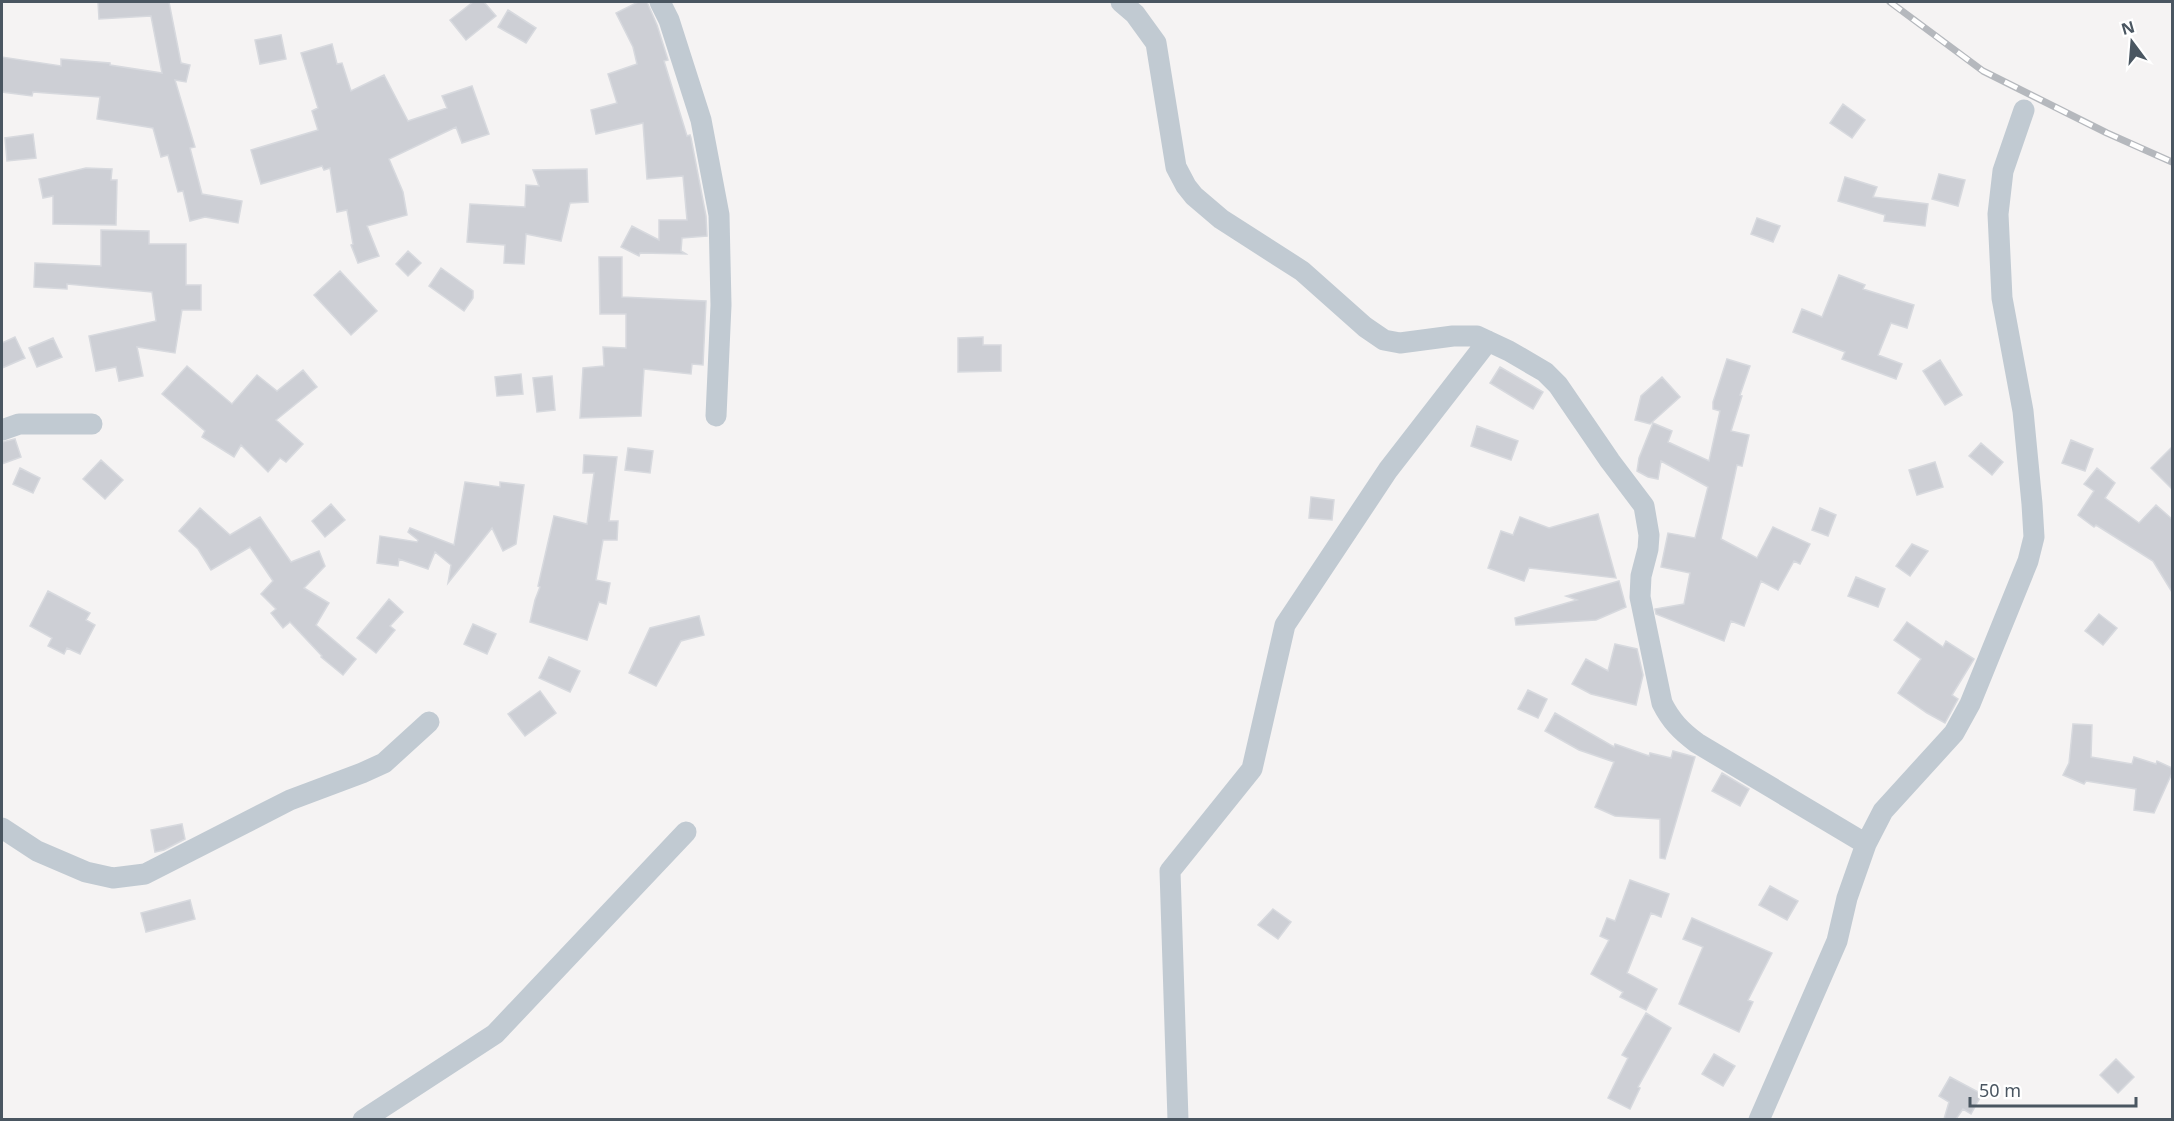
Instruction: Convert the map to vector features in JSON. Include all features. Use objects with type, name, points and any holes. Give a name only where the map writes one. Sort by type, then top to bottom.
[{"type":"street","points":[[660,2],[669,20],[701,120],[719,215],[722,305],[716,416]]},
{"type":"street","points":[[1121,2],[1136,14],[1156,43],[1176,166],[1194,196],[1221,219],[1302,271],[1365,327],[1384,340],[1400,343],[1465,335],[1477,336],[1545,372],[1558,385],[1644,506],[1649,535],[1641,576],[1640,597],[1662,703],[1669,718],[1679,730],[1696,743],[1866,844]]},
{"type":"street","points":[[1759,1119],[1837,941],[1847,898],[1866,844],[1883,812],[1954,733],[1970,704],[2028,561],[2034,537],[2023,411],[2002,298],[1998,224],[2003,171],[2024,110]]},
{"type":"street","points":[[1178,1119],[1170,871],[1252,769],[1285,625],[1388,470],[1488,341]]},
{"type":"street","points":[[2,430],[19,424],[92,424]]},
{"type":"street","points":[[2,828],[37,850],[86,872],[113,878],[145,874],[290,800],[384,763],[429,722]]},
{"type":"street","points":[[363,1119],[495,1034],[686,832]]},
{"type":"building","points":[[98,2],[169,2],[181,63],[190,65],[186,82],[175,80],[195,147],[190,148],[202,194],[242,201],[238,223],[205,217],[190,221],[183,191],[178,192],[168,155],[161,157],[153,128],[97,119],[100,97],[33,92],[32,96],[2,92],[2,57],[61,66],[61,59],[110,63],[110,65],[162,73],[151,16],[99,19]]},
{"type":"building","points":[[473,2],[484,2],[496,16],[466,40],[450,20]]},
{"type":"building","points":[[638,2],[647,2],[657,25],[668,60],[664,61],[687,136],[690,135],[691,138],[706,216],[707,236],[682,238],[681,251],[686,254],[640,253],[639,256],[621,247],[632,226],[659,240],[659,220],[687,220],[683,176],[647,179],[643,123],[596,134],[591,110],[617,103],[608,74],[637,64],[633,47],[616,13]]},
{"type":"building","points":[[508,10],[536,28],[526,43],[498,27]]},
{"type":"building","points":[[281,35],[286,59],[260,64],[255,40]]},
{"type":"building","points":[[332,44],[337,64],[342,63],[351,91],[384,75],[408,121],[447,108],[442,96],[472,86],[489,134],[462,143],[456,127],[389,159],[403,192],[407,215],[367,226],[379,256],[358,263],[351,245],[353,244],[347,210],[337,212],[330,168],[324,170],[322,166],[261,184],[251,150],[318,130],[312,111],[318,108],[301,53]]},
{"type":"building","points":[[1843,104],[1865,120],[1852,138],[1830,123]]},
{"type":"building","points":[[33,134],[36,158],[7,161],[5,138]]},
{"type":"building","points":[[86,168],[112,169],[111,180],[117,180],[116,225],[53,224],[53,196],[43,198],[39,179]]},
{"type":"building","points":[[587,169],[588,202],[570,203],[561,241],[526,234],[524,264],[504,263],[505,245],[467,242],[470,204],[525,207],[526,185],[539,186],[533,170]]},
{"type":"building","points":[[1939,174],[1965,180],[1958,206],[1932,199]]},
{"type":"building","points":[[1845,177],[1877,187],[1873,197],[1928,204],[1925,226],[1884,221],[1885,215],[1838,201]]},
{"type":"building","points":[[1757,218],[1780,226],[1773,242],[1751,234]]},
{"type":"building","points":[[101,230],[149,231],[149,244],[186,244],[186,285],[201,285],[201,310],[182,310],[175,353],[137,347],[143,376],[119,381],[116,367],[96,371],[89,336],[156,321],[152,292],[67,284],[67,289],[34,287],[35,263],[101,266]]},
{"type":"building","points":[[408,251],[421,263],[408,276],[396,264]]},
{"type":"building","points":[[599,257],[622,257],[622,297],[706,301],[703,365],[692,364],[691,374],[644,369],[641,416],[580,418],[583,368],[604,366],[603,347],[626,348],[626,314],[600,314]]},
{"type":"building","points":[[441,268],[473,291],[473,298],[464,311],[429,286]]},
{"type":"building","points":[[340,271],[377,311],[351,335],[314,295]]},
{"type":"building","points":[[1839,275],[1865,285],[1863,289],[1914,305],[1907,328],[1891,323],[1878,355],[1902,364],[1896,379],[1842,359],[1845,352],[1793,332],[1802,309],[1822,317]]},
{"type":"building","points":[[15,337],[25,358],[2,368],[2,343]]},
{"type":"building","points":[[983,337],[983,345],[1001,345],[1001,371],[958,372],[958,338]]},
{"type":"building","points":[[53,338],[62,357],[37,367],[29,348]]},
{"type":"building","points":[[1727,359],[1750,366],[1731,431],[1749,435],[1742,466],[1737,465],[1721,539],[1757,558],[1773,527],[1810,544],[1800,564],[1794,561],[1778,590],[1761,581],[1744,626],[1731,621],[1724,641],[1656,614],[1655,609],[1684,604],[1690,573],[1661,567],[1668,533],[1695,538],[1708,487],[1661,461],[1658,479],[1637,471],[1639,458],[1653,423],[1672,431],[1668,442],[1709,461],[1720,411],[1713,409],[1713,402]]},
{"type":"building","points":[[1940,360],[1962,395],[1945,405],[1923,371]]},
{"type":"building","points":[[187,366],[232,404],[257,375],[277,391],[303,370],[317,387],[276,420],[303,444],[286,462],[280,458],[268,472],[241,445],[234,457],[202,437],[205,431],[162,394]]},
{"type":"building","points":[[1500,367],[1543,392],[1533,409],[1490,383]]},
{"type":"building","points":[[521,374],[523,394],[497,396],[495,377]]},
{"type":"building","points":[[552,376],[555,410],[537,412],[533,378]]},
{"type":"building","points":[[1662,377],[1680,397],[1650,424],[1635,420],[1641,396]]},
{"type":"building","points":[[1477,426],[1518,441],[1511,460],[1471,446]]},
{"type":"building","points":[[15,439],[21,457],[2,464],[2,442]]},
{"type":"building","points":[[2071,440],[2093,449],[2085,471],[2062,463]]},
{"type":"building","points":[[1981,443],[2003,462],[1992,475],[1969,456]]},
{"type":"building","points":[[2172,447],[2172,489],[2151,468]]},
{"type":"building","points":[[628,448],[653,451],[650,473],[625,470]]},
{"type":"building","points":[[584,455],[617,457],[609,521],[618,521],[617,540],[603,540],[596,580],[610,583],[606,604],[599,602],[587,640],[530,622],[540,587],[538,586],[554,516],[587,524],[594,473],[583,473]]},
{"type":"building","points":[[101,460],[123,480],[105,499],[83,479]]},
{"type":"building","points":[[1935,462],[1943,487],[1917,495],[1909,470]]},
{"type":"building","points":[[20,468],[40,478],[33,493],[13,484]]},
{"type":"building","points":[[2097,468],[2115,483],[2105,498],[2139,523],[2156,505],[2172,519],[2172,592],[2153,561],[2096,525],[2094,527],[2078,515],[2094,491],[2084,484]]},
{"type":"building","points":[[465,482],[500,487],[500,482],[524,485],[516,544],[503,551],[492,528],[448,583],[451,565],[435,552],[428,569],[399,559],[398,566],[377,563],[380,536],[417,542],[418,540],[408,532],[410,528],[454,545]]},
{"type":"building","points":[[1311,497],[1334,500],[1332,520],[1309,518]]},
{"type":"building","points":[[331,504],[345,520],[325,537],[312,521]]},
{"type":"building","points":[[200,508],[230,535],[260,517],[291,562],[319,551],[325,566],[304,588],[329,603],[316,625],[356,659],[343,675],[321,657],[290,622],[283,628],[271,613],[276,609],[261,594],[273,581],[250,547],[211,570],[198,549],[179,531]]},
{"type":"building","points":[[1820,508],[1836,515],[1828,536],[1812,530]]},
{"type":"building","points":[[1598,514],[1616,578],[1529,568],[1524,581],[1488,568],[1501,531],[1513,535],[1520,517],[1549,528]]},
{"type":"building","points":[[1912,544],[1928,551],[1910,576],[1896,566]]},
{"type":"building","points":[[1856,577],[1885,589],[1878,607],[1848,596]]},
{"type":"building","points":[[1619,581],[1626,607],[1596,620],[1516,625],[1515,618],[1577,600],[1566,596]]},
{"type":"building","points":[[48,591],[90,613],[86,620],[95,625],[80,654],[67,648],[64,654],[48,646],[52,638],[30,626]]},
{"type":"building","points":[[389,599],[403,612],[390,626],[395,630],[376,653],[357,638]]},
{"type":"building","points":[[2099,614],[2117,628],[2103,645],[2085,631]]},
{"type":"building","points":[[699,616],[704,635],[681,641],[656,686],[629,673],[650,628]]},
{"type":"building","points":[[1907,622],[1943,647],[1946,641],[1974,659],[1952,695],[1958,699],[1945,723],[1898,693],[1921,659],[1894,640]]},
{"type":"building","points":[[473,624],[496,634],[487,654],[464,644]]},
{"type":"building","points":[[1615,644],[1637,649],[1643,675],[1636,705],[1591,694],[1572,684],[1586,659],[1608,671]]},
{"type":"building","points":[[549,657],[580,671],[570,692],[539,678]]},
{"type":"building","points":[[1528,690],[1547,699],[1538,718],[1518,709]]},
{"type":"building","points":[[540,691],[556,713],[525,736],[508,714]]},
{"type":"building","points":[[1555,713],[1614,747],[1615,744],[1649,756],[1650,753],[1671,758],[1673,751],[1695,757],[1665,859],[1660,858],[1660,819],[1615,816],[1595,807],[1614,762],[1579,750],[1545,731]]},
{"type":"building","points":[[2073,724],[2092,725],[2091,757],[2132,764],[2134,757],[2156,764],[2157,761],[2172,768],[2172,773],[2154,813],[2134,810],[2136,789],[2086,781],[2084,784],[2063,775],[2069,763]]},
{"type":"building","points":[[1722,773],[1749,789],[1740,806],[1712,791]]},
{"type":"building","points":[[182,824],[185,839],[155,852],[151,830]]},
{"type":"building","points":[[1630,880],[1669,894],[1661,917],[1651,913],[1627,973],[1657,989],[1646,1010],[1620,997],[1623,992],[1591,974],[1609,940],[1600,936],[1607,918],[1615,921]]},
{"type":"building","points":[[1770,886],[1798,901],[1787,920],[1759,905]]},
{"type":"building","points":[[190,900],[195,919],[146,932],[141,913]]},
{"type":"building","points":[[1273,909],[1291,922],[1278,939],[1258,925]]},
{"type":"building","points":[[1692,918],[1772,953],[1748,1000],[1753,1002],[1739,1032],[1679,1004],[1703,947],[1683,939]]},
{"type":"building","points":[[1646,1013],[1671,1028],[1638,1087],[1640,1088],[1630,1109],[1608,1098],[1628,1058],[1622,1055]]},
{"type":"building","points":[[1714,1054],[1735,1066],[1723,1086],[1702,1074]]},
{"type":"building","points":[[2116,1059],[2134,1077],[2118,1093],[2100,1075]]},
{"type":"building","points":[[1950,1077],[1982,1094],[1971,1114],[1963,1109],[1956,1119],[1944,1119],[1949,1102],[1939,1096]]},
{"type":"railway","points":[[1890,2],[1983,71],[2107,133],[2172,162]]}]
